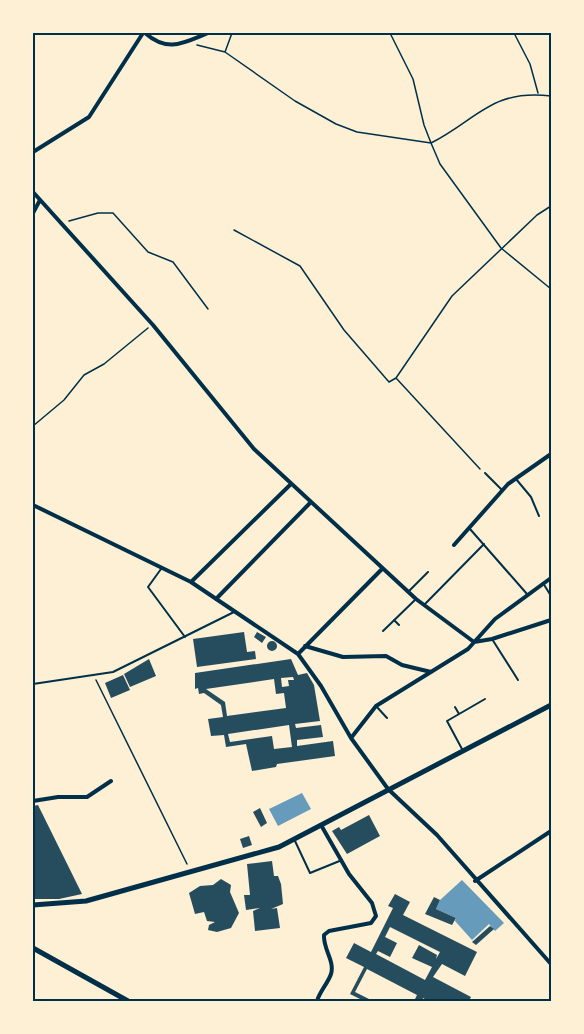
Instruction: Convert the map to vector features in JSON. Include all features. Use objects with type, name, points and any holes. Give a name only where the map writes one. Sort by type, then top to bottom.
[{"type":"street","points":[[33,152],[88,117],[105,96],[144,33],[157,43],[170,45],[208,33]]},
{"type":"street","points":[[33,192],[153,325],[254,449],[416,599],[474,642],[492,639],[551,620]]},
{"type":"street","points":[[33,213],[40,200]]},
{"type":"street","points":[[454,545],[502,490],[551,454]]},
{"type":"street","points":[[191,582],[291,484]]},
{"type":"street","points":[[216,599],[311,502]]},
{"type":"street","points":[[33,505],[191,582],[298,654],[321,686],[351,738],[388,789],[437,834],[475,881],[551,964]]},
{"type":"street","points":[[298,654],[382,568]]},
{"type":"street","points":[[351,738],[376,706],[468,649],[495,619],[551,578]]},
{"type":"street","points":[[305,646],[344,657],[386,656],[402,665],[432,672]]},
{"type":"street","points":[[33,905],[86,901],[258,853],[295,839],[551,705]]},
{"type":"street","points":[[33,801],[58,797],[87,797],[111,781]]},
{"type":"street","points":[[317,1001],[331,975],[332,963],[324,942],[326,933],[371,923],[376,916],[372,903],[349,874],[321,825]]},
{"type":"street","points":[[475,881],[551,831]]},
{"type":"street","points":[[33,948],[128,1001]]},
{"type":"lane","points":[[485,474],[502,490]]},
{"type":"lane","points":[[516,478],[531,497],[539,516]]},
{"type":"lane","points":[[470,529],[528,595]]},
{"type":"lane","points":[[424,605],[484,544]]},
{"type":"lane","points":[[163,567],[148,587],[185,638]]},
{"type":"lane","points":[[408,592],[428,572]]},
{"type":"lane","points":[[543,584],[551,596]]},
{"type":"lane","points":[[383,631],[416,599]]},
{"type":"lane","points":[[33,684],[113,672],[235,611]]},
{"type":"lane","points":[[394,620],[399,625]]},
{"type":"lane","points":[[492,639],[518,680]]},
{"type":"lane","points":[[463,751],[447,721],[485,699]]},
{"type":"lane","points":[[376,706],[387,718]]},
{"type":"lane","points":[[455,707],[459,714]]},
{"type":"lane","points":[[295,839],[310,873],[342,860]]},
{"type":"path","points":[[225,52],[232,33]]},
{"type":"path","points":[[390,33],[412,79],[424,125],[440,164],[501,248],[551,289]]},
{"type":"path","points":[[514,33],[530,64],[538,94]]},
{"type":"path","points":[[185,42],[225,52],[295,101],[336,124],[357,132],[431,143],[484,107],[514,96],[538,94],[551,96]]},
{"type":"path","points":[[234,230],[300,266],[344,330],[389,382],[396,378],[452,296],[501,248],[551,206]]},
{"type":"path","points":[[62,223],[98,213],[113,213],[148,252],[173,262],[208,309]]},
{"type":"path","points":[[33,426],[64,400],[84,375],[104,364],[153,325]]},
{"type":"path","points":[[396,378],[485,474]]},
{"type":"path","points":[[94,676],[188,866],[181,867]]},
{"type":"water","points":[[302,793],[311,809],[278,826],[269,809]]},
{"type":"water","points":[[462,880],[504,923],[495,931],[489,924],[472,940],[455,921],[456,918],[436,909],[440,900]]},
{"type":"building","points":[[244,632],[247,652],[255,651],[256,659],[197,667],[193,639]]},
{"type":"building","points":[[257,632],[266,637],[262,643],[254,637]]},
{"type":"building","points":[[272,641],[276,642],[276,650],[272,651],[268,650],[267,646],[268,642]]},
{"type":"building","points":[[149,659],[156,676],[130,687],[124,674]]},
{"type":"building","points":[[291,659],[298,675],[307,673],[314,685],[320,721],[295,724],[296,728],[321,725],[323,737],[297,740],[297,746],[333,741],[335,756],[277,764],[276,767],[252,771],[246,744],[226,747],[224,735],[211,736],[208,719],[223,717],[221,705],[204,693],[199,694],[198,688],[195,689],[195,673]],"holes":[[[293,677],[294,680],[288,680],[289,686],[282,687],[281,678]],[[274,679],[276,694],[284,693],[286,708],[227,716],[225,702],[206,689]],[[289,725],[292,747],[274,749],[272,736],[230,742],[228,734]]]},
{"type":"building","points":[[123,675],[130,690],[111,698],[105,683]]},
{"type":"building","points":[[38,805],[82,894],[59,899],[33,899],[33,806]]},
{"type":"building","points":[[260,808],[267,823],[261,827],[253,812]]},
{"type":"building","points":[[369,815],[380,836],[347,854],[332,831],[339,827],[341,830]]},
{"type":"building","points":[[249,836],[252,845],[243,848],[240,839]]},
{"type":"building","points":[[272,861],[274,876],[278,876],[281,884],[283,904],[271,909],[277,908],[280,928],[255,931],[253,911],[260,908],[246,910],[244,895],[250,895],[247,864]]},
{"type":"building","points":[[221,879],[231,885],[230,892],[239,913],[231,928],[217,932],[208,930],[209,925],[215,922],[207,921],[204,912],[195,914],[189,893],[200,886],[213,885]]},
{"type":"building","points":[[395,894],[410,902],[403,915],[477,952],[465,976],[442,964],[433,977],[471,997],[469,1001],[428,1001],[423,998],[422,1001],[414,1001],[417,995],[367,969],[355,992],[373,1001],[364,1001],[350,994],[364,967],[346,958],[354,943],[371,952],[393,908],[388,906]],"holes":[[[390,927],[440,952],[436,959],[437,955],[419,945],[412,958],[432,967],[425,980],[376,954],[378,951],[390,957],[397,943],[385,937]]]},
{"type":"building","points":[[434,897],[440,900],[436,909],[456,918],[452,925],[425,914]]},
{"type":"building","points":[[490,926],[494,929],[476,945],[472,942]]}]
